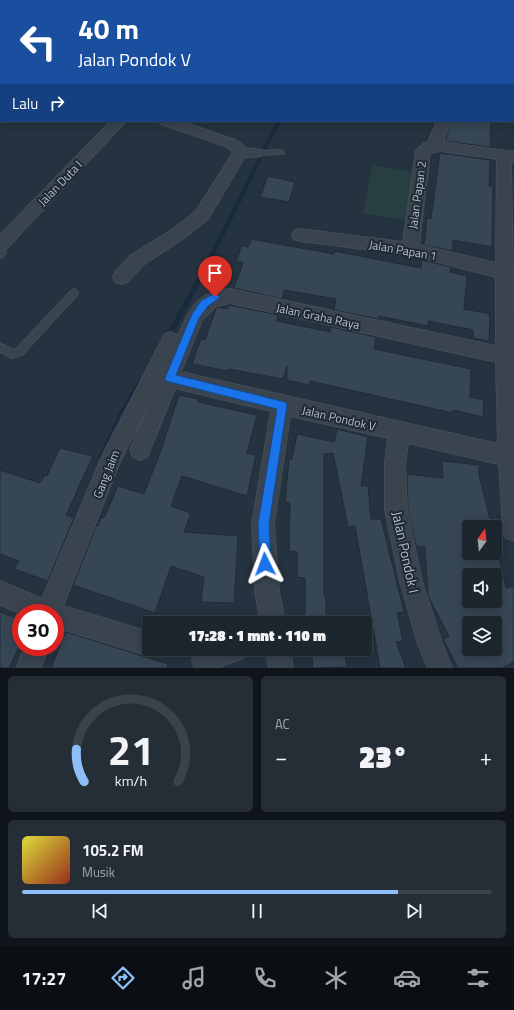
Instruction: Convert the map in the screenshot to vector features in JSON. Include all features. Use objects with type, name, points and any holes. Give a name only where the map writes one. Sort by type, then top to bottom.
[{"type":"street","name":"Jalan Duta I","points":[[1,251],[118,122]]},
{"type":"street","points":[[169,122],[230,143],[237,147],[240,153]]},
{"type":"street","points":[[434,146],[444,122]]},
{"type":"street","name":"Jalan Papan 2","points":[[410,249],[423,151],[428,147],[434,146],[509,156]]},
{"type":"street","points":[[240,153],[263,153]]},
{"type":"street","points":[[120,277],[137,260],[178,234],[202,215],[240,153]]},
{"type":"street","points":[[509,156],[504,272],[510,357],[509,456],[514,530]]},
{"type":"street","name":"Jalan Papan 1","points":[[300,235],[410,249],[504,272]]},
{"type":"street","name":"Jalan Graha Raya","points":[[140,450],[196,316],[204,304],[215,297],[230,296],[510,357]]},
{"type":"street","name":"Gang Jaim","points":[[53,604],[111,459],[171,340]]},
{"type":"street","name":"Jalan Pondok V","points":[[170,378],[399,432],[509,456]]},
{"type":"street","points":[[271,616],[266,591],[263,524],[282,405]]},
{"type":"street","name":"Jalan Pondok I","points":[[399,432],[395,464],[396,510],[411,581],[430,644],[440,668]]},
{"type":"street","points":[[0,593],[25,604]]},
{"type":"street","points":[[64,618],[142,642]]},
{"type":"street","points":[[29,668],[33,656]]},
{"type":"street","points":[[204,661],[216,656]]},
{"type":"street","points":[[279,656],[282,668]]},
{"type":"lane","points":[[263,153],[280,152]]},
{"type":"lane","points":[[0,347],[12,354],[19,352],[74,293]]},
{"type":"green space","points":[[372,165],[415,172],[408,221],[363,213]]},
{"type":"building","points":[[452,122],[491,122],[490,147],[445,141]]},
{"type":"building","points":[[440,153],[490,160],[489,186],[493,187],[492,247],[453,240],[452,251],[424,245],[427,218],[431,219]]},
{"type":"building","points":[[268,176],[295,182],[289,202],[260,197]]},
{"type":"building","points":[[251,239],[334,254],[334,251],[421,268],[422,260],[451,267],[450,272],[467,276],[464,309],[490,314],[489,341],[473,338],[473,330],[428,321],[428,326],[379,316],[379,319],[334,310],[336,299],[284,290],[282,299],[234,288],[243,263],[236,261],[242,245],[248,247]]},
{"type":"building","points":[[229,305],[278,315],[277,321],[330,332],[331,327],[376,337],[374,349],[471,369],[470,397],[484,400],[483,417],[453,410],[453,413],[310,381],[309,385],[287,380],[287,366],[283,379],[192,364],[201,339],[205,340],[217,307],[227,309]]},
{"type":"building","points":[[179,395],[199,399],[198,402],[257,415],[247,453],[256,455],[247,496],[182,476],[171,506],[191,513],[184,532],[238,536],[234,603],[201,602],[204,577],[171,566],[155,613],[73,585],[96,526],[98,526],[101,517],[104,518],[118,486],[144,494],[160,453]]},
{"type":"building","points":[[337,429],[368,437],[361,486],[368,486],[371,519],[381,519],[404,612],[397,613],[403,641],[396,642],[406,668],[380,668],[355,526],[348,527],[333,453],[324,454],[324,596],[326,596],[326,616],[305,616],[305,578],[297,577],[297,552],[289,551],[290,503],[285,502],[289,459],[292,459],[297,434],[334,442]]},
{"type":"building","points":[[60,448],[93,456],[66,515],[74,518],[48,581],[14,569],[19,561],[0,554],[0,470],[40,483],[45,475],[47,476]]},
{"type":"building","points":[[442,461],[479,465],[479,475],[490,520],[462,520],[462,560],[499,560],[501,568],[462,568],[462,608],[502,608],[502,571],[506,588],[514,586],[514,662],[502,668],[458,668],[443,639],[449,636],[428,596],[425,547],[416,546],[408,510],[407,474],[443,478]]},
{"type":"building","points":[[0,612],[12,617],[12,656],[15,656],[9,668],[0,668]]},
{"type":"building","points":[[66,632],[168,664],[167,668],[51,668],[56,656],[64,656],[64,637]]},
{"type":"building","points":[[312,656],[345,656],[347,667],[313,668]]},
{"type":"waterway","points":[[167,338],[211,258],[278,122]]},
{"type":"waterway","points":[[102,457],[121,415],[142,380]]},
{"type":"route","points":[[215,297],[204,304],[196,316],[170,378],[282,405],[263,524],[265,564]]}]
